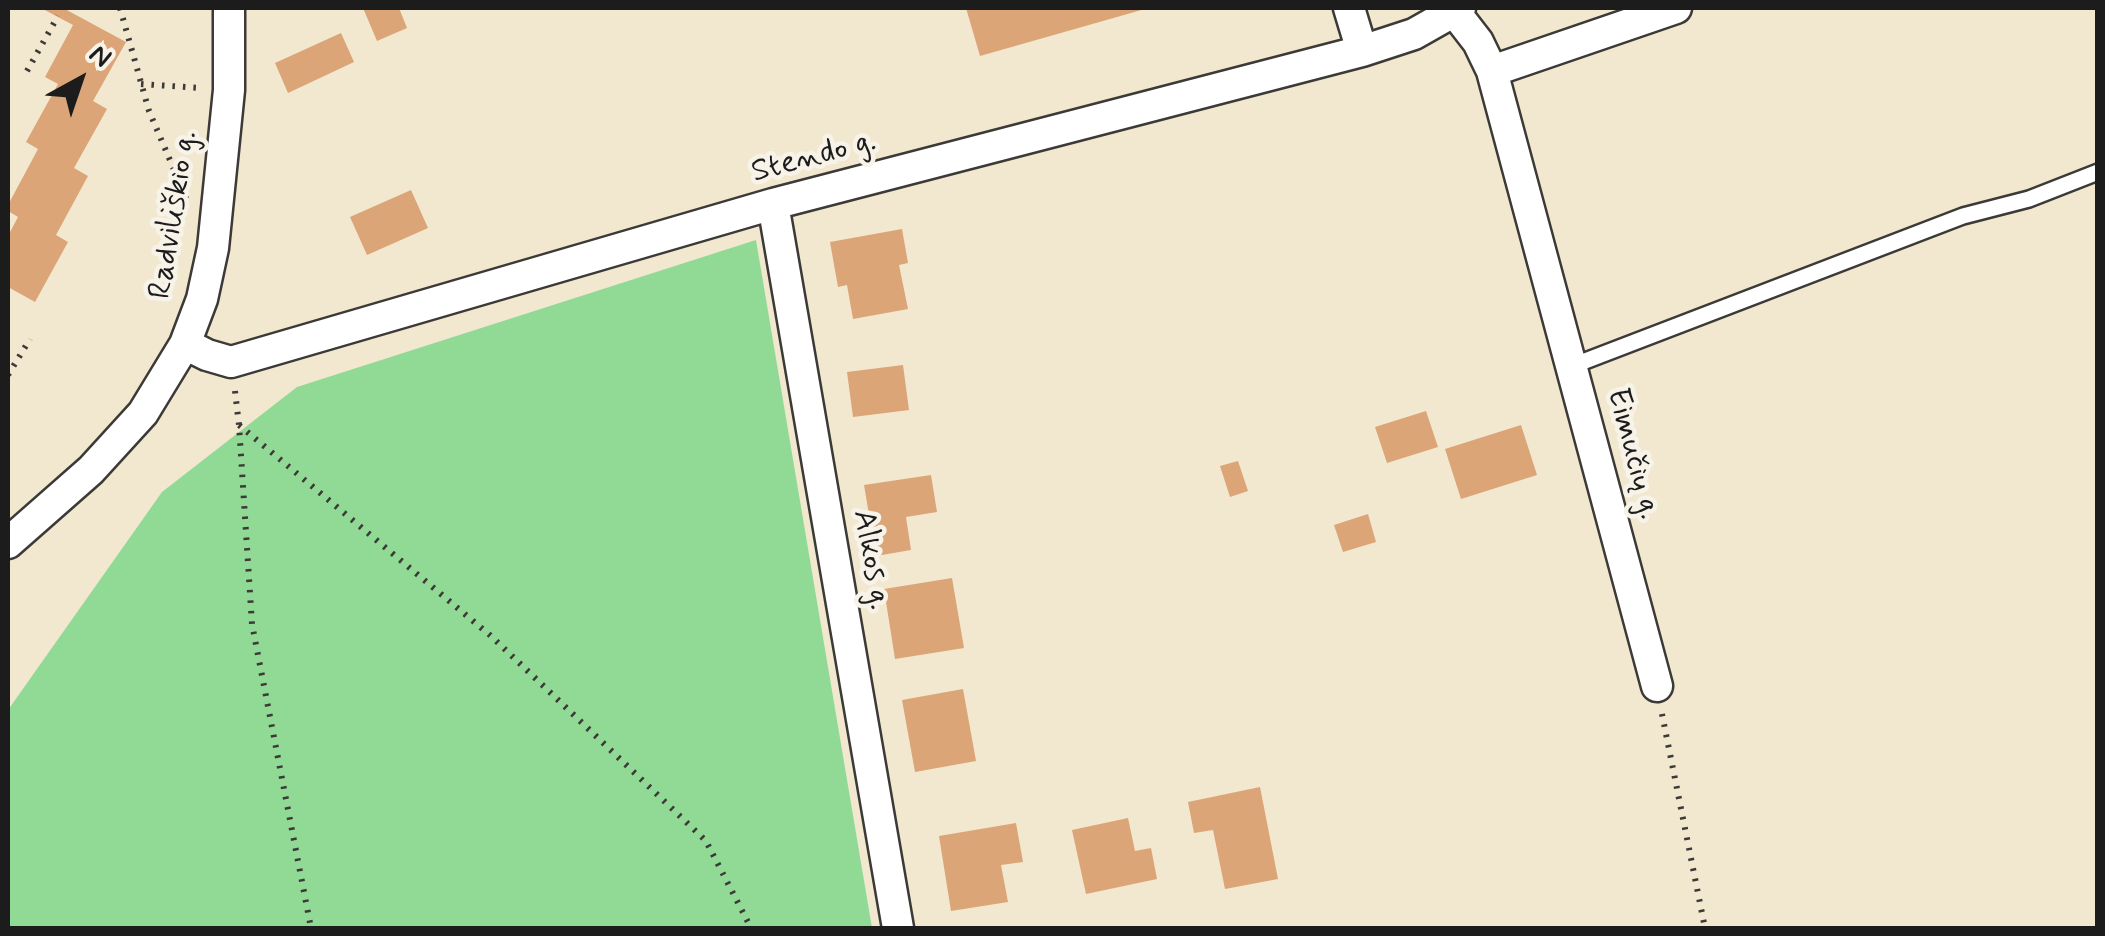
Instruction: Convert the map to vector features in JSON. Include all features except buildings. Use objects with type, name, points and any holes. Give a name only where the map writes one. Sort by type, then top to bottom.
[{"type":"street","name":"Radviliškio g.","points":[[8,543],[91,470],[130,427],[161,385],[184,344],[202,299],[212,248],[229,90],[229,8]]},
{"type":"street","points":[[1349,8],[1362,51]]},
{"type":"street","points":[[1492,71],[1676,8]]},
{"type":"street","name":"Stendo g.","points":[[232,362],[773,204],[1362,51],[1414,34],[1457,10]]},
{"type":"street","name":"Eimučių g.","points":[[1457,10],[1492,71],[1657,686]]},
{"type":"street","name":"Alkos g.","points":[[773,204],[898,928]]},
{"type":"street","points":[[184,344],[232,362]]},
{"type":"lane","points":[[1572,366],[1963,216],[2029,199],[2098,172]]},
{"type":"path","points":[[120,8],[149,111],[212,248]]},
{"type":"path","points":[[27,70],[58,16]]},
{"type":"path","points":[[142,84],[229,90]]},
{"type":"path","points":[[8,376],[30,339]]},
{"type":"path","points":[[232,362],[240,425],[252,624],[311,928]]},
{"type":"path","points":[[240,425],[491,636],[706,842],[751,928]]},
{"type":"path","points":[[1657,686],[1705,928]]},
{"type":"green space","points":[[756,240],[872,928],[8,928],[8,710],[162,492],[297,387]]}]
